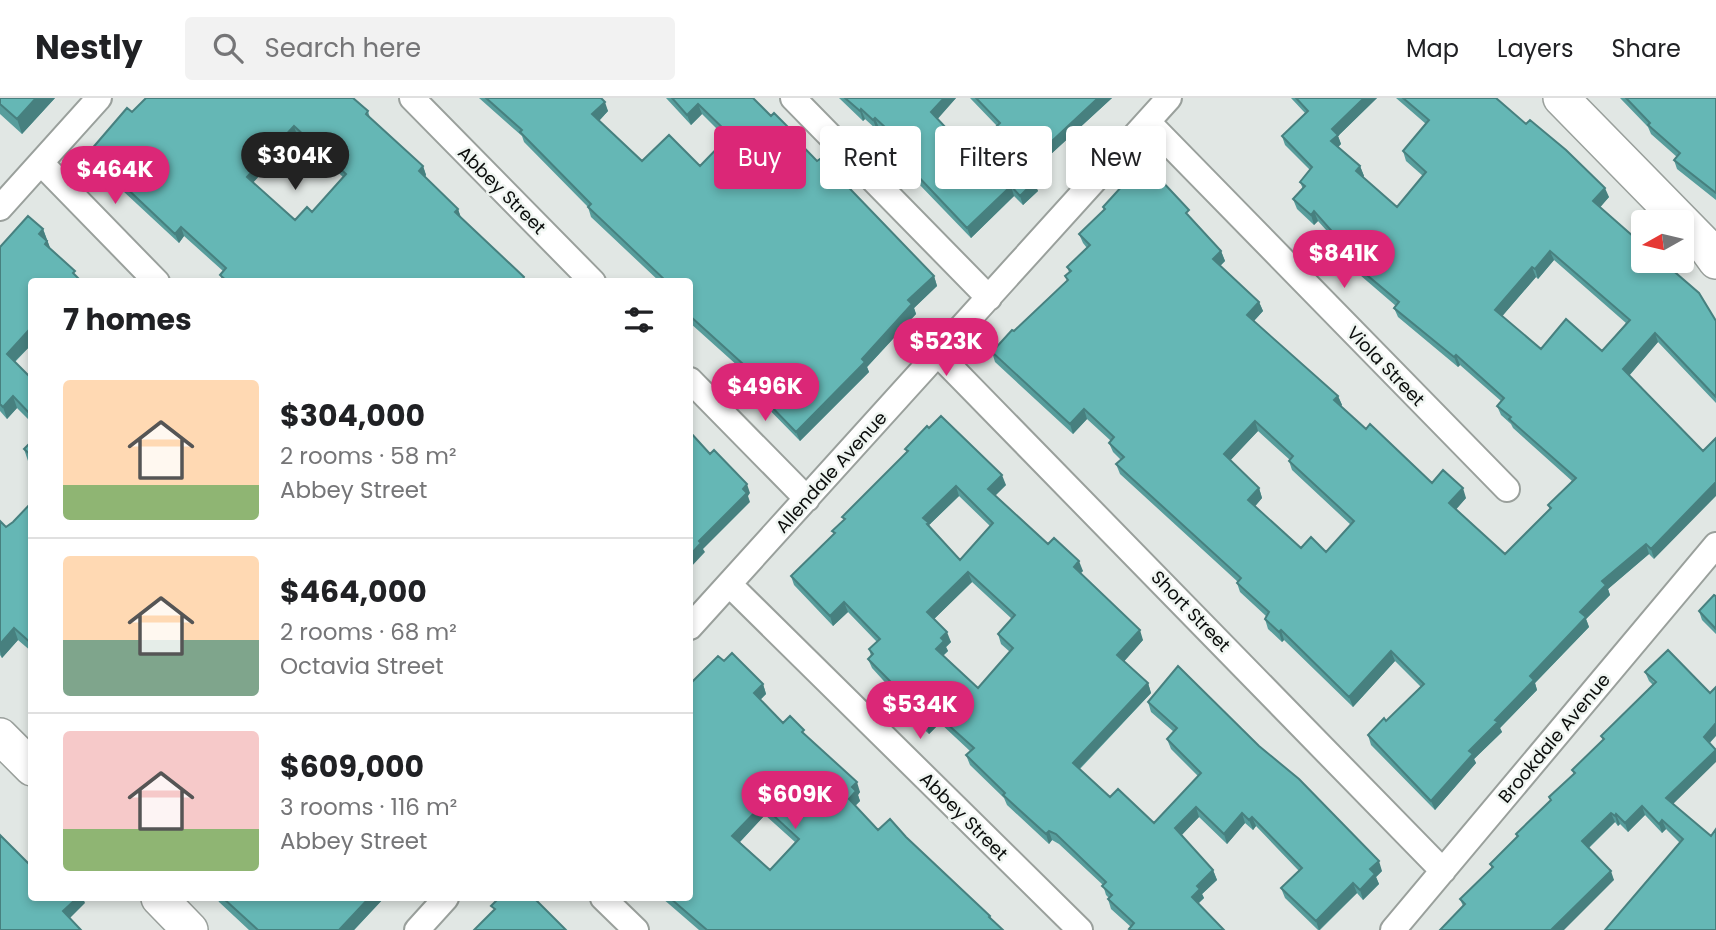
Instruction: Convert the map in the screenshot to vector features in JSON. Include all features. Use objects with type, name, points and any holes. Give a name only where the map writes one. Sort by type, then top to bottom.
[{"type":"street","points":[[0,208],[99,98]]},
{"type":"street","name":"Abbey Street","points":[[412,98],[589,278]]},
{"type":"street","points":[[793,98],[989,298]]},
{"type":"street","name":"Allendale Avenue","points":[[693,625],[1169,98]]},
{"type":"street","points":[[1561,98],[1703,243],[1716,261]]},
{"type":"street","name":"Viola Street","points":[[1148,122],[1507,489]]},
{"type":"street","points":[[41,163],[154,278]]},
{"type":"street","name":"Short Street","points":[[937,353],[1443,871]]},
{"type":"street","points":[[693,383],[807,499]]},
{"type":"street","name":"Brookdale Avenue","points":[[1393,930],[1716,545]]},
{"type":"street","name":"Abbey Street","points":[[729,584],[1080,930]]},
{"type":"street","points":[[0,736],[28,764]]},
{"type":"street","points":[[162,901],[190,930]]},
{"type":"street","points":[[418,930],[443,901]]},
{"type":"street","points":[[606,901],[636,930]]},
{"type":"building","points":[[0,98],[36,98],[17,119],[0,104]]},
{"type":"building","points":[[146,98],[353,98],[368,111],[366,114],[423,166],[419,171],[458,209],[455,212],[524,277],[223,278],[220,275],[226,268],[181,227],[175,234],[120,182],[123,179],[90,151],[127,108],[132,112]],"holes":[[[294,126],[346,174],[312,212],[307,207],[295,220],[247,177]]]},
{"type":"building","points":[[486,98],[601,98],[605,102],[592,114],[642,161],[669,135],[700,166],[714,152],[714,189],[806,189],[806,150],[817,161],[820,159],[820,189],[850,189],[934,276],[908,300],[912,304],[862,359],[865,362],[796,432],[736,370],[743,364],[693,319],[693,278],[663,278],[588,207],[591,204],[520,132],[522,130]]},
{"type":"building","points":[[672,98],[753,98],[771,116],[774,113],[787,126],[721,126],[698,104],[687,115]]},
{"type":"building","points":[[845,98],[944,98],[931,112],[944,126],[935,126],[935,189],[1008,189],[967,228],[921,179],[921,126],[884,126],[861,109],[860,111]]},
{"type":"building","points":[[976,98],[1098,98],[1052,141],[1052,126],[997,126],[1000,123]]},
{"type":"building","points":[[1296,98],[1364,98],[1332,129],[1338,135],[1331,141],[1360,166],[1356,171],[1397,207],[1426,172],[1403,151],[1429,120],[1403,98],[1496,98],[1526,124],[1530,120],[1605,188],[1593,201],[1631,234],[1631,273],[1676,273],[1699,293],[1716,321],[1716,397],[1655,333],[1623,369],[1703,451],[1716,438],[1716,482],[1651,549],[1646,544],[1602,581],[1606,585],[1580,612],[1586,617],[1530,676],[1534,680],[1495,720],[1498,722],[1469,751],[1473,754],[1431,801],[1368,735],[1424,684],[1391,651],[1349,697],[1281,630],[1279,632],[1265,619],[1269,612],[1237,583],[1241,578],[1116,464],[1124,457],[1109,443],[1114,437],[1084,409],[1070,424],[992,352],[1012,330],[1068,280],[1065,276],[1071,271],[1067,267],[1090,245],[1079,234],[1105,209],[1103,207],[1119,189],[1166,189],[1166,185],[1189,210],[1186,213],[1221,251],[1213,259],[1259,302],[1247,315],[1338,396],[1334,400],[1366,429],[1370,424],[1432,483],[1443,470],[1463,488],[1449,503],[1505,554],[1551,508],[1548,505],[1576,478],[1497,406],[1504,398],[1456,355],[1454,357],[1394,308],[1399,302],[1349,260],[1353,255],[1314,211],[1311,215],[1293,199],[1305,186],[1300,182],[1312,167],[1282,136],[1308,111]],"holes":[[[1550,251],[1630,320],[1602,351],[1566,319],[1541,349],[1495,310],[1532,267],[1535,269]],[[1255,421],[1293,456],[1289,461],[1354,521],[1326,552],[1311,537],[1301,548],[1248,500],[1259,488],[1224,454]]]},
{"type":"building","points":[[1626,98],[1716,98],[1716,193],[1674,160],[1680,153],[1648,125],[1650,123]]},
{"type":"building","points":[[1014,189],[1027,189],[1020,196]]},
{"type":"building","points":[[28,216],[43,229],[39,234],[47,241],[45,244],[75,271],[73,273],[78,278],[28,278],[28,331],[7,354],[28,375],[28,412],[13,396],[3,407],[0,404],[0,247]]},
{"type":"building","points":[[941,416],[1002,475],[988,489],[1048,544],[1054,538],[1079,561],[1074,567],[1140,630],[1117,655],[1148,683],[1073,763],[1110,797],[1118,789],[1154,823],[1201,773],[1167,739],[1177,728],[1148,702],[1178,666],[1259,746],[1299,779],[1379,861],[1370,869],[1375,874],[1360,890],[1353,883],[1316,921],[1281,888],[1302,868],[1252,817],[1249,820],[1242,813],[1224,834],[1196,807],[1175,828],[1213,870],[1197,886],[1200,889],[1192,897],[1224,930],[1131,930],[1129,929],[1134,923],[1108,899],[1112,895],[1102,886],[1106,882],[1056,834],[1049,831],[1046,834],[1003,795],[1005,793],[966,755],[974,748],[936,714],[926,725],[890,692],[895,686],[868,659],[873,654],[869,649],[880,639],[844,602],[830,616],[791,576],[835,533],[832,531],[845,519],[842,517],[908,451],[905,449],[927,426],[929,428]],"holes":[[[956,486],[993,523],[960,560],[923,518]],[[968,572],[1015,615],[998,634],[1013,648],[978,688],[936,649],[944,641],[941,638],[947,632],[927,612]]]},
{"type":"building","points":[[693,435],[710,454],[714,450],[747,484],[743,489],[747,493],[699,541],[701,543],[693,552]]},
{"type":"building","points":[[28,506],[28,640],[14,628],[0,644],[0,521],[6,527]]},
{"type":"building","points":[[1716,596],[1716,629],[1699,611]]},
{"type":"building","points":[[1668,650],[1710,693],[1716,687],[1716,723],[1704,737],[1716,750],[1666,798],[1711,836],[1716,829],[1716,930],[1605,930],[1683,839],[1662,820],[1659,824],[1642,806],[1625,823],[1611,813],[1582,841],[1611,871],[1551,930],[1440,930],[1465,904],[1460,899],[1493,867],[1490,864],[1551,800],[1549,797],[1575,773],[1572,770],[1604,739],[1601,736],[1656,682],[1645,672]]},
{"type":"building","points":[[732,653],[763,684],[754,693],[783,723],[790,716],[804,730],[802,732],[857,782],[852,787],[856,791],[849,799],[878,830],[890,819],[1003,930],[707,930],[673,901],[693,901],[693,681],[718,656],[724,661]],"holes":[[[762,805],[799,839],[770,870],[732,836]]]},
{"type":"building","points":[[0,835],[28,863],[28,901],[74,901],[63,911],[81,930],[0,930]]},
{"type":"building","points":[[226,901],[366,901],[339,930],[258,930]]},
{"type":"building","points":[[496,901],[537,901],[566,930],[474,930],[495,909],[491,906]]}]
